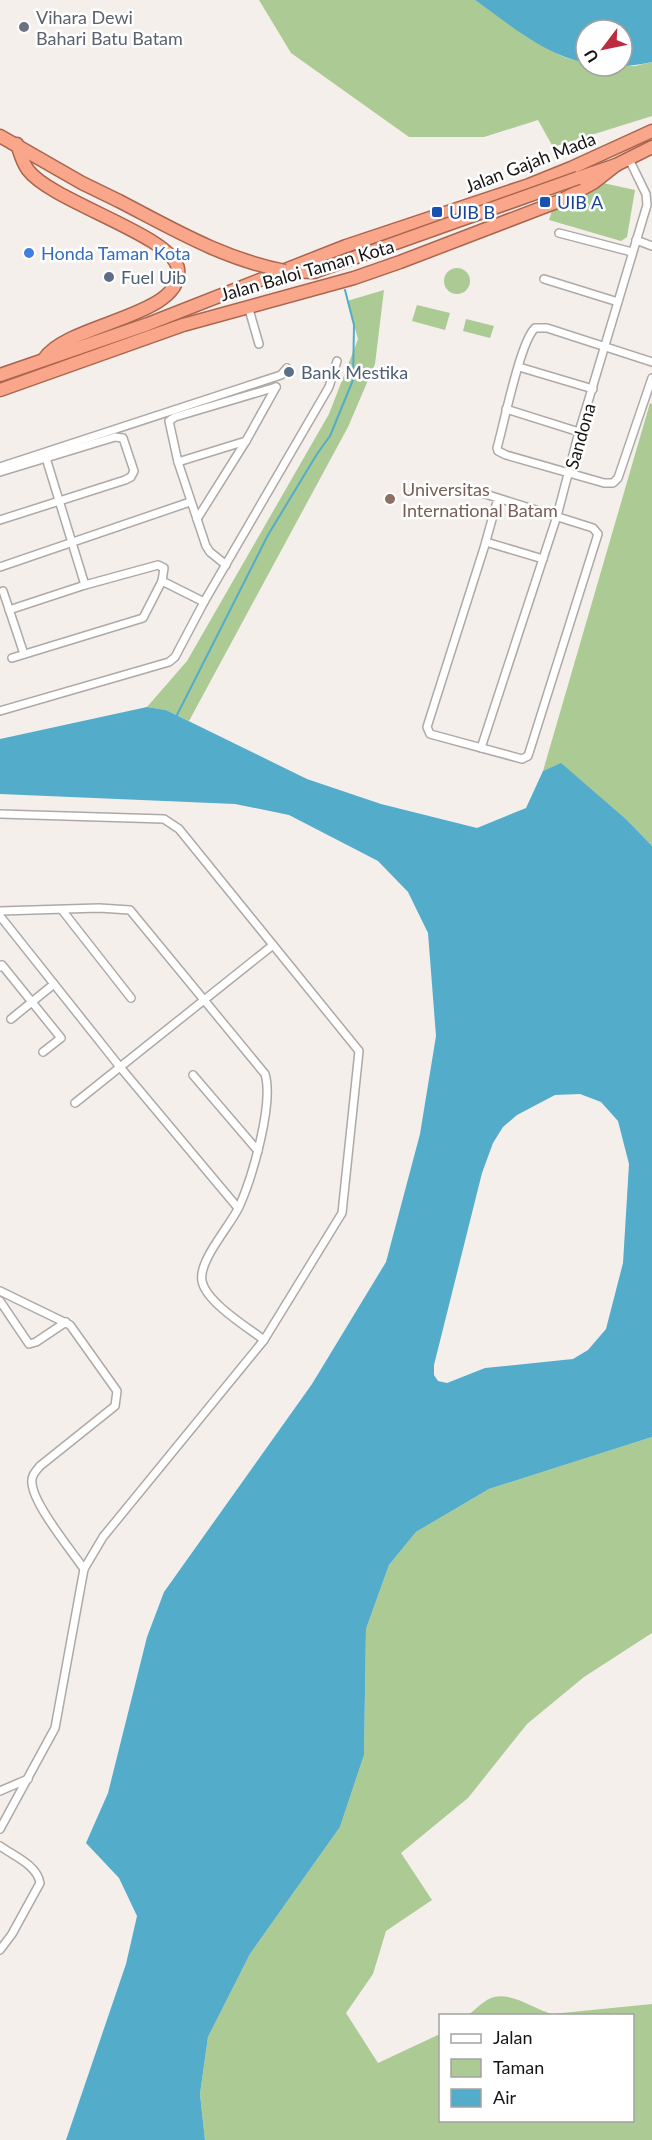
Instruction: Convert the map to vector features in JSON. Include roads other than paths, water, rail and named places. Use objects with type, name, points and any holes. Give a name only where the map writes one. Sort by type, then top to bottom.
[{"type":"highway","name":"Jalan Gajah Mada","points":[[284,270],[346,246],[529,185],[652,131]]},
{"type":"highway","name":"Jalan Gajah Mada","points":[[0,136],[82,183],[224,254],[259,266],[304,273],[314,272],[615,165],[652,147]]},
{"type":"highway","points":[[17,144],[28,169],[36,178],[94,212],[141,235],[170,254],[176,261],[179,271],[174,288],[159,302],[64,342],[50,351],[44,360]]},
{"type":"highway","name":"Jalan Baloi Taman Kota","points":[[0,390],[183,325],[354,278],[562,200],[593,183],[615,165]]},
{"type":"highway","points":[[346,246],[342,253],[341,266],[344,272],[354,278]]},
{"type":"highway","name":"Jalan Baloi Taman Kota","points":[[6,373],[148,324],[284,270]]},
{"type":"highway","points":[[6,373],[17,385]]},
{"type":"street","name":"Sandona","points":[[481,748],[557,516],[579,432],[646,205],[646,194],[629,159]]},
{"type":"street","points":[[559,233],[632,252]]},
{"type":"street","points":[[636,240],[652,246]]},
{"type":"street","points":[[544,279],[618,302]]},
{"type":"street","points":[[248,306],[260,344]]},
{"type":"street","points":[[652,362],[538,327],[531,333],[519,367],[506,409],[498,451],[604,483],[616,481],[652,378]]},
{"type":"street","points":[[0,711],[169,662],[178,652],[204,602],[329,387],[337,361]]},
{"type":"street","points":[[519,367],[593,389]]},
{"type":"street","points":[[0,467],[281,375],[287,368]]},
{"type":"street","points":[[197,519],[246,441],[276,387],[171,419],[168,425],[190,502],[206,546],[226,565]]},
{"type":"street","points":[[506,409],[579,432]]},
{"type":"street","points":[[0,472],[115,436],[120,437],[126,444],[134,471],[131,477],[125,480],[0,520]]},
{"type":"street","points":[[178,462],[246,441]]},
{"type":"street","points":[[46,458],[85,585]]},
{"type":"street","points":[[482,494],[498,498],[557,516],[597,531],[598,538],[532,744],[528,756],[522,759],[430,734],[427,728],[498,498]]},
{"type":"street","points":[[0,567],[190,502]]},
{"type":"street","points":[[486,542],[543,559]]},
{"type":"street","points":[[9,610],[85,585],[158,565],[164,568],[162,581],[143,618],[12,658]]},
{"type":"street","points":[[162,581],[204,602]]},
{"type":"street","points":[[3,591],[24,654]]},
{"type":"street","points":[[0,814],[164,819],[179,829],[359,1051],[342,1213],[264,1340],[103,1537],[84,1569],[55,1728],[0,1829]]},
{"type":"street","points":[[0,911],[99,908],[130,910],[265,1074],[268,1095],[258,1151],[238,1208],[203,1267],[202,1280],[211,1298],[264,1340]]},
{"type":"street","points":[[62,910],[131,998]]},
{"type":"street","points":[[0,916],[120,1067],[238,1208]]},
{"type":"street","points":[[75,1103],[273,945]]},
{"type":"street","points":[[0,967],[2,965],[61,1038],[43,1052]]},
{"type":"street","points":[[11,1019],[54,984]]},
{"type":"street","points":[[193,1075],[258,1151]]},
{"type":"street","points":[[0,1291],[66,1322],[117,1391],[115,1406],[33,1474],[32,1483],[36,1498],[84,1569]]},
{"type":"street","points":[[0,1301],[29,1344],[36,1342],[66,1322]]},
{"type":"street","points":[[0,1791],[28,1779]]},
{"type":"street","points":[[0,1846],[34,1869],[39,1876],[40,1883],[12,1934],[0,1950]]},
{"type":"water","points":[[475,0],[652,0],[652,62],[634,65],[634,18],[574,18],[574,60],[541,46]]},
{"type":"water","points":[[147,707],[166,710],[307,779],[381,804],[477,828],[526,808],[543,771],[561,763],[627,820],[652,846],[652,1437],[489,1489],[416,1532],[389,1565],[366,1629],[364,1755],[340,1827],[250,1954],[208,2037],[200,2094],[205,2140],[66,2140],[126,1964],[137,1916],[119,1878],[86,1843],[108,1793],[147,1637],[164,1592],[312,1384],[386,1262],[420,1134],[436,1036],[428,933],[408,892],[378,861],[289,815],[235,804],[0,794],[0,739]],"holes":[[[580,1094],[601,1102],[618,1121],[629,1164],[623,1263],[606,1329],[588,1350],[573,1359],[485,1368],[447,1383],[438,1381],[434,1375],[434,1365],[482,1173],[493,1143],[503,1127],[517,1115],[555,1095]]]},
{"type":"waterway","points":[[177,715],[268,535],[330,436],[353,380],[354,325],[345,290]]},
{"type":"place","name":"Vihara Dewi Bahari Batu Batam","points":[[24,27]]},
{"type":"place","name":"UIB A","points":[[545,202]]},
{"type":"place","name":"UIB B","points":[[437,212]]},
{"type":"place","name":"Honda Taman Kota","points":[[29,253]]},
{"type":"place","name":"Fuel Uib","points":[[109,277]]},
{"type":"place","name":"Bank Mestika","points":[[289,372]]},
{"type":"place","name":"Universitas International Batam","points":[[390,499]]}]
